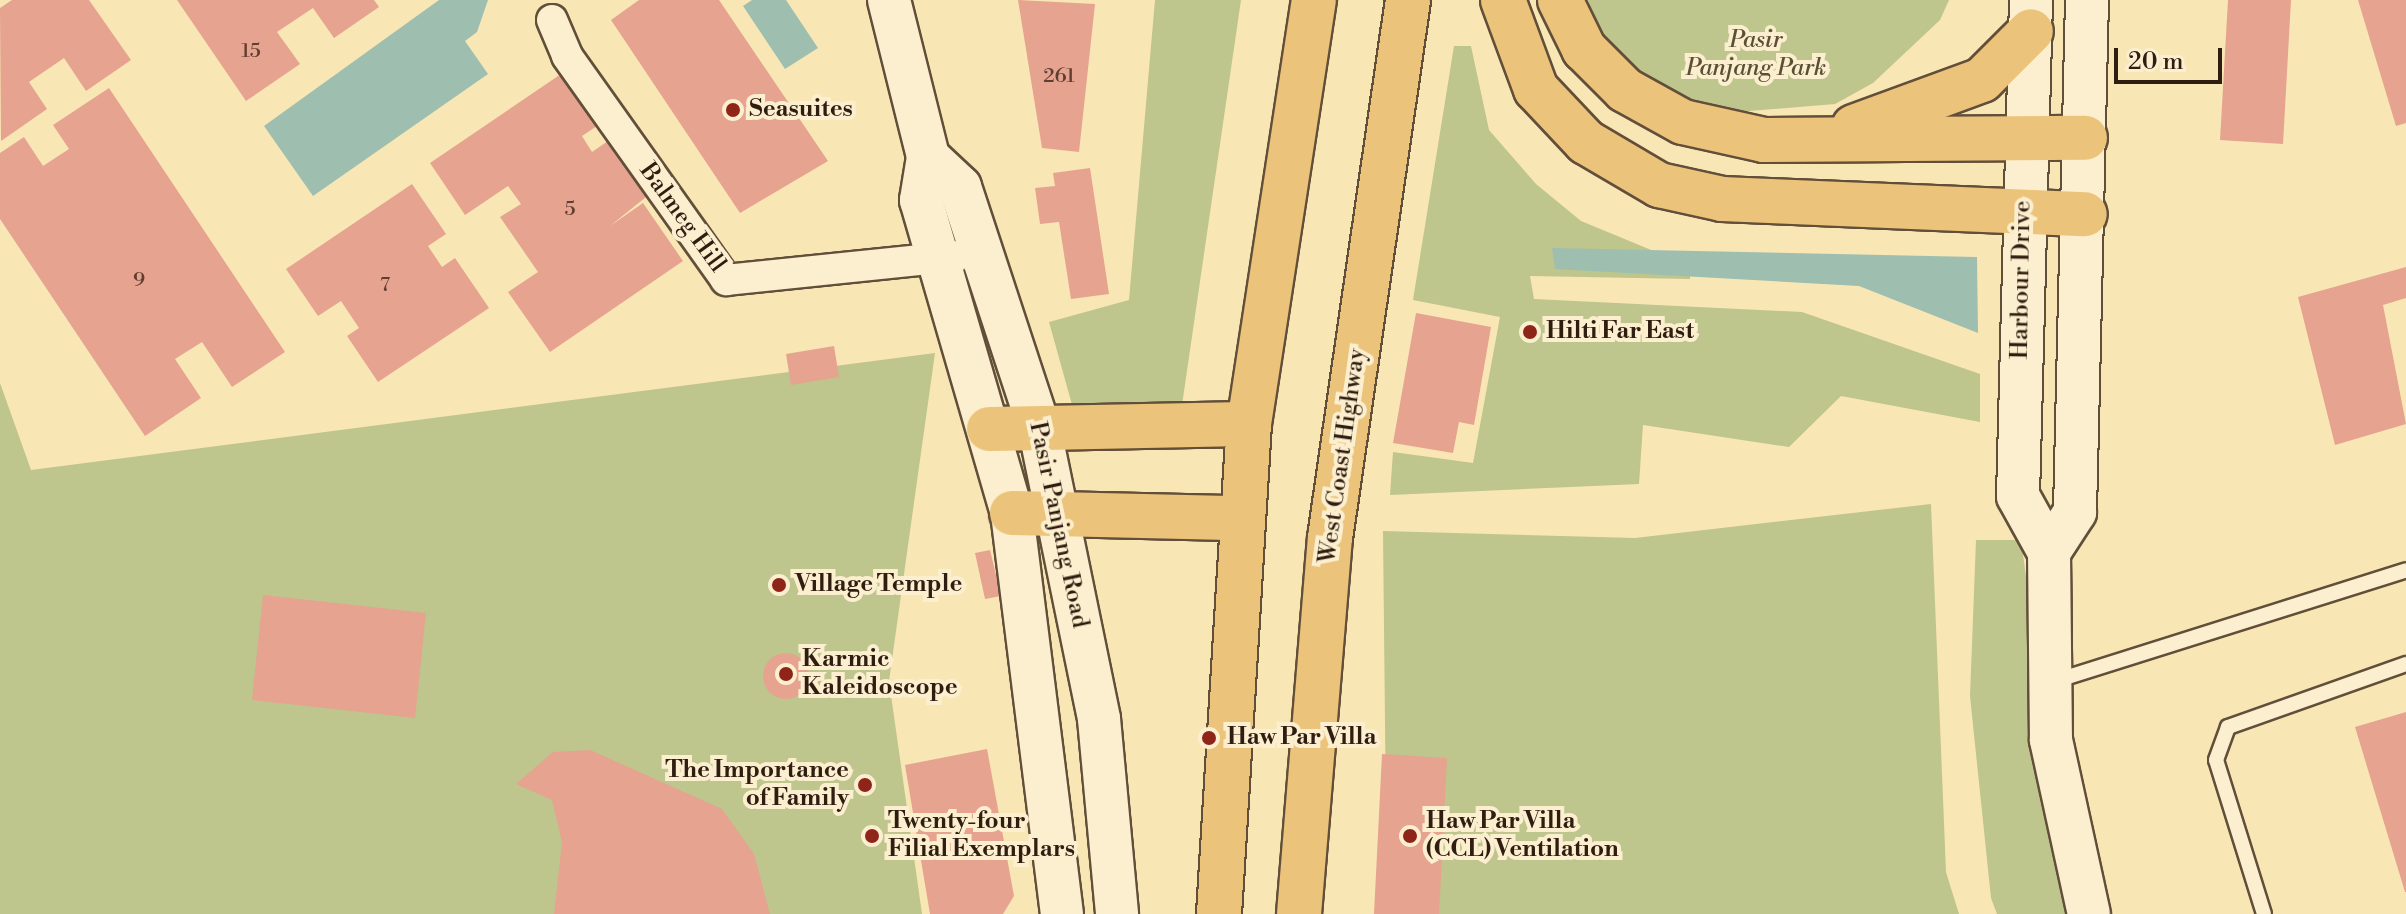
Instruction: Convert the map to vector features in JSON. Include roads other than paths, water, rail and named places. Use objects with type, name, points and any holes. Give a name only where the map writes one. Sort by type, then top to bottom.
[{"type":"highway","points":[[1219,914],[1240,518],[1249,424],[1314,0]]},
{"type":"highway","name":"West Coast Highway","points":[[1299,914],[1330,538],[1408,0]]},
{"type":"highway","points":[[1503,0],[1536,89],[1586,142],[1659,185],[1722,199],[2023,207],[2085,214]]},
{"type":"highway","points":[[1560,0],[1584,49],[1615,80],[1683,122],[1764,140],[2025,134],[2085,138]]},
{"type":"highway","points":[[1818,141],[1982,80],[2031,15]]},
{"type":"highway","points":[[989,429],[1040,431],[1249,424]]},
{"type":"highway","points":[[1012,513],[1056,511],[1240,518]]},
{"type":"main road","name":"Pasir Panjang Road","points":[[889,0],[928,157],[921,200],[1012,513],[1062,914]]},
{"type":"main road","points":[[2049,552],[2075,512],[2085,214],[2087,0]]},
{"type":"main road","name":"Harbour Drive","points":[[2031,15],[2023,207],[2018,496],[2049,552],[2051,740],[2089,914]]},
{"type":"main road","name":"Pasir Panjang Road","points":[[928,157],[960,187],[1040,431],[1099,719],[1117,914]]},
{"type":"street","name":"Balmeg Hill","points":[[552,20],[567,56],[726,280],[981,253]]},
{"type":"lane","points":[[2051,683],[2406,570]]},
{"type":"lane","points":[[2264,914],[2216,760],[2228,727],[2406,664]]},
{"type":"place","name":"Seasuites","points":[[733,110]]},
{"type":"place","name":"Hilti Far East","points":[[1530,332]]},
{"type":"place","name":"Village Temple","points":[[779,585]]},
{"type":"place","name":"Karmic Kaleidoscope","points":[[786,674]]},
{"type":"place","name":"Haw Par Villa","points":[[1209,738]]},
{"type":"place","name":"The Importance of Family","points":[[865,785]]},
{"type":"place","name":"Twenty-four Filial Exemplars","points":[[872,836]]},
{"type":"place","name":"Haw Par Villa (CCL) Ventilation","points":[[1410,836]]},
{"type":"park label","name":"Pasir Panjang Park","points":[[1756,55]]}]
